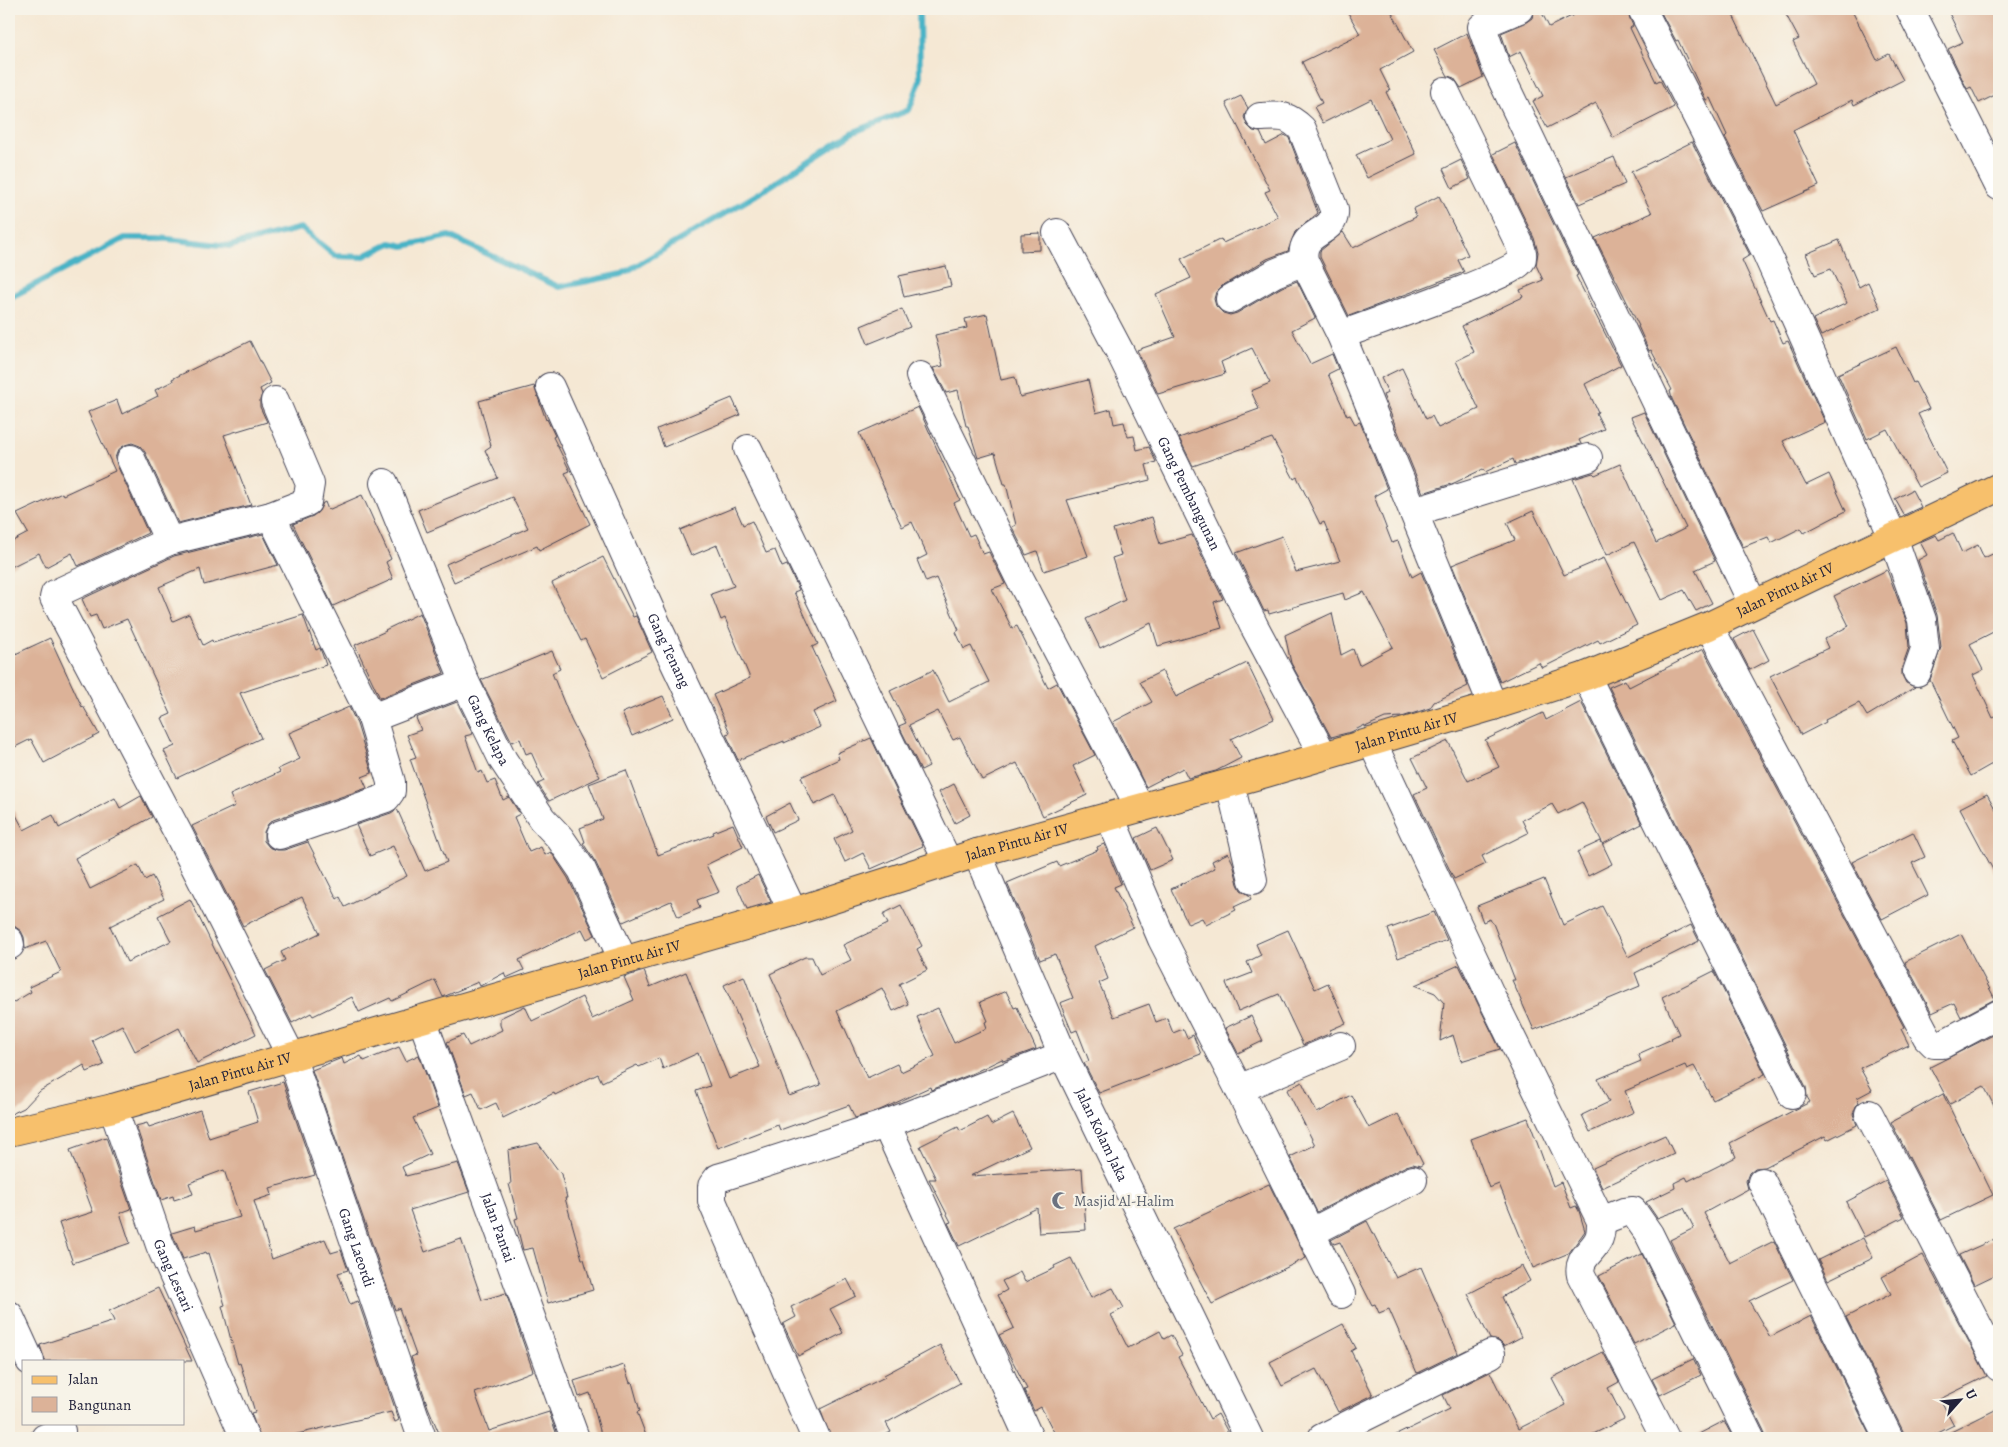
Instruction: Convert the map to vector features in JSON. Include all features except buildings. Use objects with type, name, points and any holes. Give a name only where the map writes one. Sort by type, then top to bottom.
[{"type":"main road","name":"Jalan Pintu Air IV","points":[[9,1132],[113,1108],[793,912],[948,862],[1372,742],[1586,676],[1709,626],[1999,487]]},
{"type":"street","points":[[1519,9],[1490,21],[1482,27],[1496,67],[1753,604]]},
{"type":"street","points":[[1642,9],[1766,252],[1893,537],[1922,620],[1925,649],[1916,672]]},
{"type":"street","points":[[1910,9],[1999,186]]},
{"type":"street","points":[[1341,335],[1478,284],[1514,268],[1521,262],[1522,253],[1519,243],[1446,91]]},
{"type":"street","points":[[1260,117],[1281,116],[1292,119],[1302,129],[1334,209],[1335,216],[1332,223],[1305,242],[1302,252],[1304,261],[1341,335],[1493,706]]},
{"type":"street","name":"Gang Pembangunan","points":[[1057,233],[1121,354],[1254,626],[1323,755]]},
{"type":"street","points":[[1230,298],[1275,273],[1304,261]]},
{"type":"street","points":[[920,376],[1019,577],[1140,808]]},
{"type":"street","name":"Gang Tenang","points":[[550,387],[660,632],[793,912]]},
{"type":"street","points":[[131,459],[169,541],[271,516],[307,502],[310,484],[275,401]]},
{"type":"street","points":[[748,449],[948,862]]},
{"type":"street","points":[[1414,512],[1588,458]]},
{"type":"street","name":"Gang Kelapa","points":[[384,483],[465,682],[503,760],[518,786],[542,819],[560,838],[582,870],[623,960]]},
{"type":"street","points":[[271,516],[372,718],[391,782],[391,791],[386,798],[279,835]]},
{"type":"street","name":"Gang Laeordi","points":[[169,541],[55,594],[54,598],[179,836],[291,1056],[422,1438]]},
{"type":"street","points":[[1709,626],[1927,1037],[1934,1044],[1943,1044],[1999,1014]]},
{"type":"street","points":[[1586,676],[1792,1094]]},
{"type":"street","points":[[372,718],[465,682]]},
{"type":"street","points":[[1372,742],[1492,998],[1601,1221],[1601,1233],[1598,1240],[1580,1264],[1581,1275],[1665,1438]]},
{"type":"street","points":[[1230,783],[1253,880]]},
{"type":"street","points":[[1110,817],[1162,939],[1341,1294]]},
{"type":"street","name":"Jalan Kolam Jaka","points":[[977,854],[1063,1055],[1249,1438]]},
{"type":"street","name":"Jalan Pantai","points":[[422,1019],[575,1438]]},
{"type":"street","points":[[1239,1089],[1341,1046]]},
{"type":"street","points":[[816,1438],[712,1201],[712,1186],[718,1178],[886,1124],[1063,1055]]},
{"type":"street","name":"Gang Lestari","points":[[113,1108],[160,1245],[245,1438]]},
{"type":"street","points":[[1869,1114],[1999,1367]]},
{"type":"street","points":[[886,1124],[1029,1438]]},
{"type":"street","points":[[1310,1233],[1413,1180]]},
{"type":"street","points":[[1762,1182],[1889,1438]]},
{"type":"street","points":[[1601,1221],[1624,1212],[1633,1211],[1638,1216],[1750,1438]]},
{"type":"street","points":[[9,1315],[30,1360]]},
{"type":"street","points":[[1322,1438],[1491,1354]]},
{"type":"waterway","points":[[9,298],[125,238],[159,238],[230,246],[301,228],[335,256],[362,257],[391,243],[404,246],[449,236],[559,287],[622,274],[761,192],[854,132],[909,110],[920,81],[919,9]]},
{"type":"place","name":"Masjid Al-Halim","points":[[1060,1201]]}]
